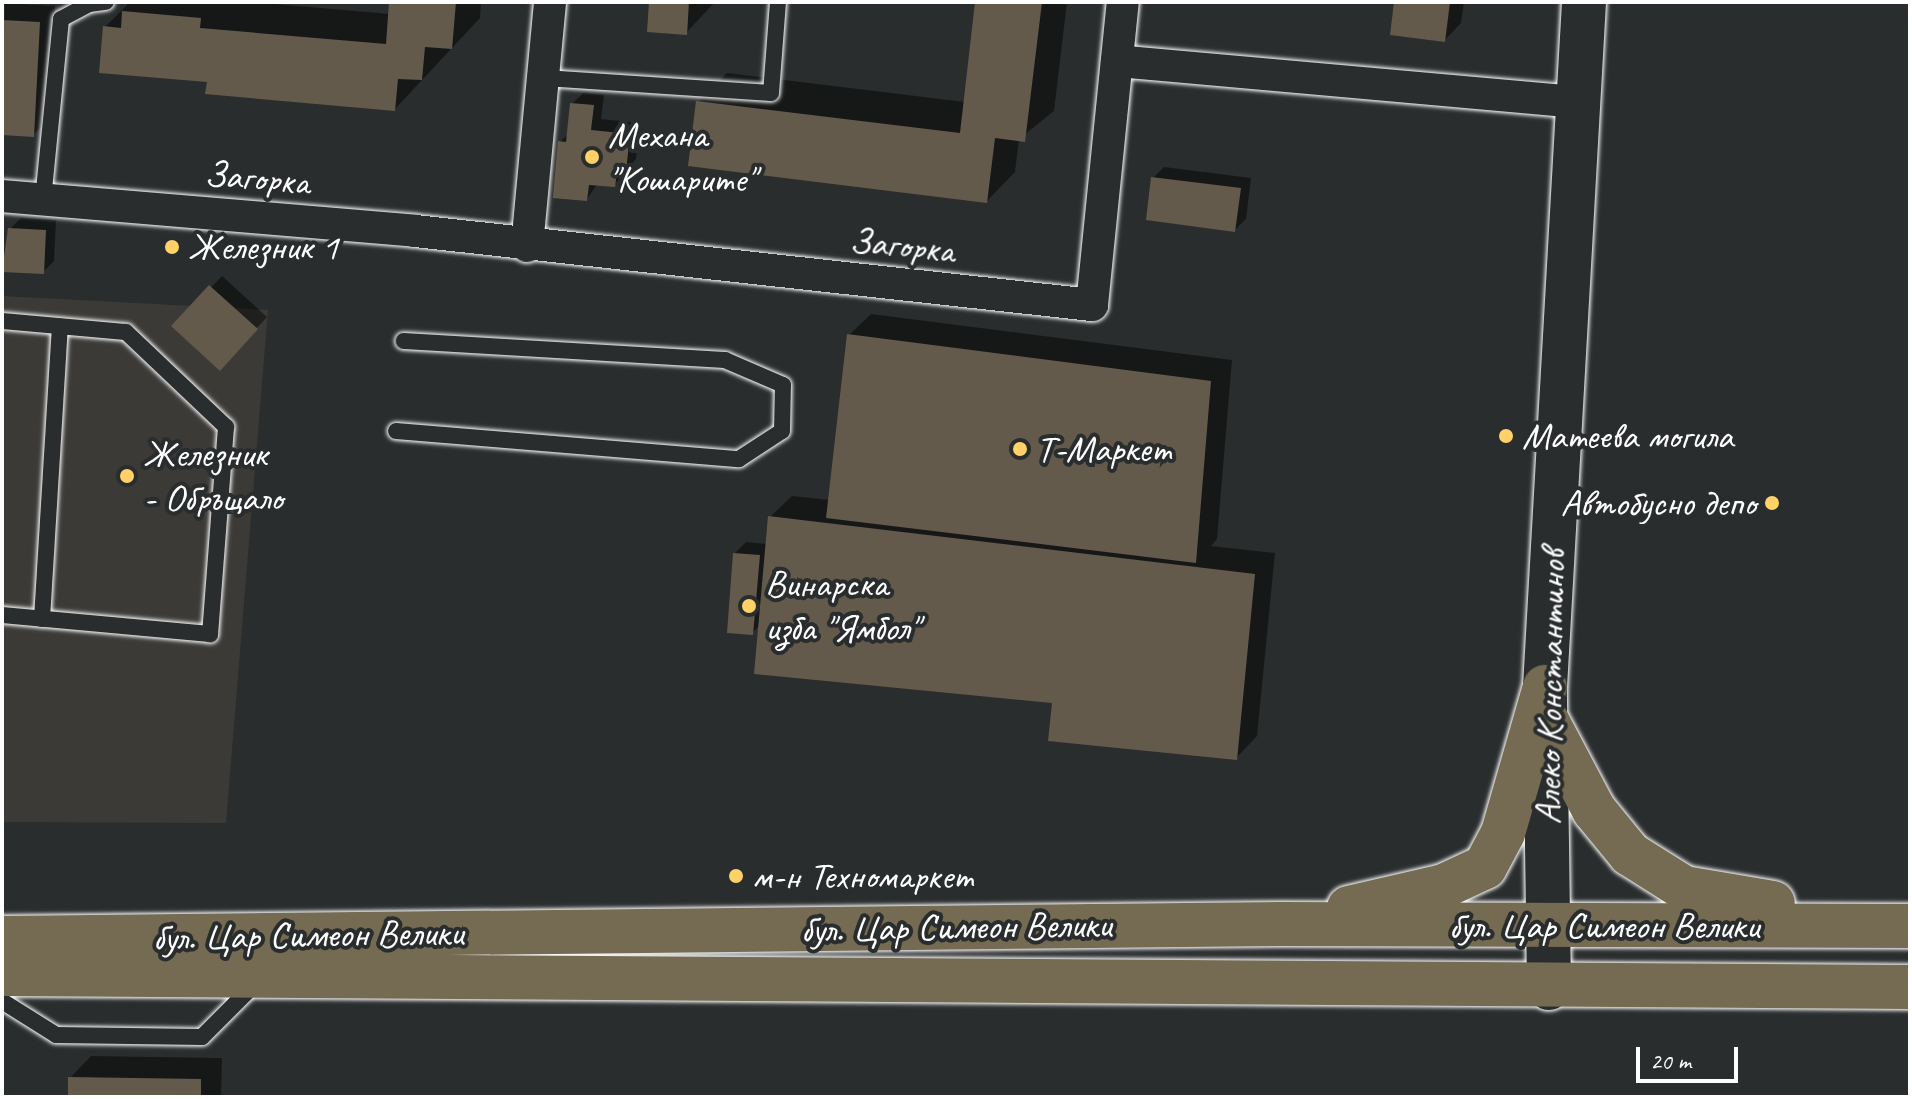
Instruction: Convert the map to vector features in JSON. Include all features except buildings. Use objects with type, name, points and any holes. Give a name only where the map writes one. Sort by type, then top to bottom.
[{"type":"main road","points":[[1545,703],[1602,822],[1657,874],[1715,896],[1910,919]]},
{"type":"main road","points":[[1281,924],[1444,886],[1485,867],[1503,833],[1545,703]]},
{"type":"main road","name":"бул. Цар Симеон Велики","points":[[2,938],[1281,924],[1910,926]]},
{"type":"main road","name":"бул. Цар Симеон Велики","points":[[2,974],[1549,988],[1910,987]]},
{"type":"street","points":[[527,246],[550,2]]},
{"type":"street","points":[[1123,2],[1117,61],[1576,102]]},
{"type":"street","name":"Алеко Константинов","points":[[1549,988],[1545,703],[1576,102],[1584,2]]},
{"type":"street","name":"Загорка","points":[[2,196],[415,231],[527,246],[1092,305],[1117,61]]},
{"type":"lane","points":[[43,200],[61,19],[89,4],[106,2]]},
{"type":"lane","points":[[545,78],[771,93],[778,2]]},
{"type":"lane","points":[[2,321],[126,332],[226,427],[210,634],[2,615]]},
{"type":"lane","points":[[42,619],[60,327]]},
{"type":"lane","points":[[396,431],[739,459],[782,431],[783,385],[725,360],[404,341]]},
{"type":"lane","points":[[2,1001],[56,1035],[202,1037],[263,976]]},
{"type":"shaded area","points":[[2,296],[268,310],[226,823],[2,822]]},
{"type":"place","name":"Механа \"Кошарите\"","points":[[592,157]]},
{"type":"place","name":"Железник 1","points":[[172,247]]},
{"type":"place","name":"Матеева могила","points":[[1506,436]]},
{"type":"place","name":"Т-Маркет","points":[[1020,449]]},
{"type":"place","name":"Железник - Обръщало","points":[[127,476]]},
{"type":"place","name":"Автобусно депо","points":[[1772,503]]},
{"type":"place","name":"Винарска изба \"Ямбол\"","points":[[749,606]]},
{"type":"place","name":"м-н Техномаркет","points":[[736,876]]}]
